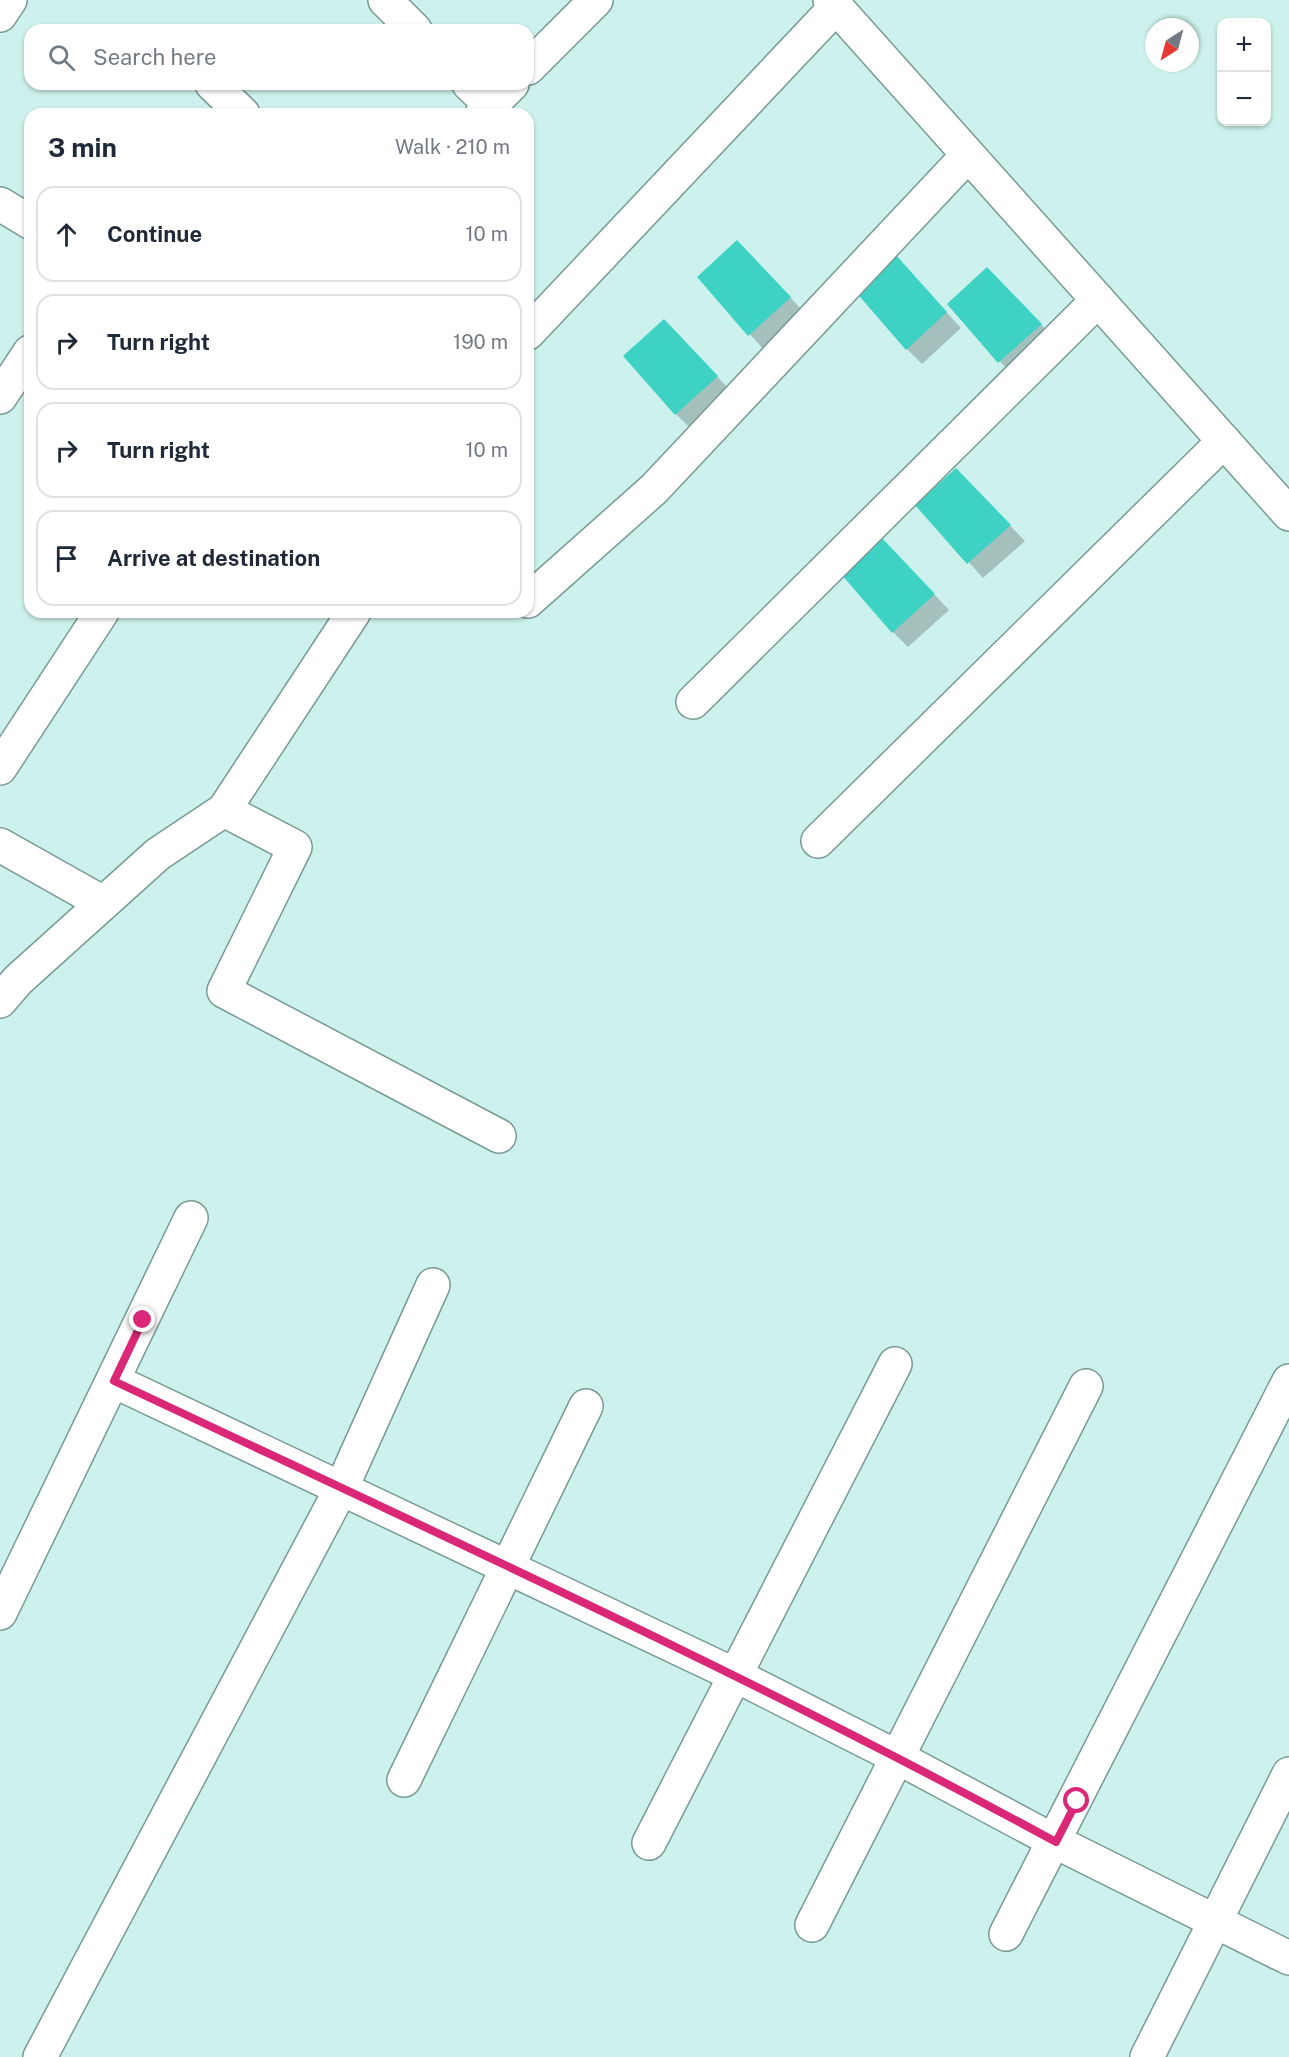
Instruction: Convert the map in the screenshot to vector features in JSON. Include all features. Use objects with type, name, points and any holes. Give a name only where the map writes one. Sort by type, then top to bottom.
[{"type":"street","points":[[0,15],[10,0]]},
{"type":"street","points":[[384,0],[409,24]]},
{"type":"street","points":[[534,62],[596,0]]},
{"type":"street","points":[[534,327],[833,4],[1289,514]]},
{"type":"street","points":[[218,90],[237,108]]},
{"type":"street","points":[[534,596],[654,489],[968,155]]},
{"type":"street","points":[[0,204],[24,218]]},
{"type":"street","points":[[693,702],[1098,300]]},
{"type":"street","points":[[0,397],[24,361]]},
{"type":"street","points":[[818,842],[1224,441]]},
{"type":"street","points":[[0,768],[98,618]]},
{"type":"street","points":[[0,1001],[18,980],[158,854],[224,810],[350,618]]},
{"type":"street","points":[[224,810],[296,847],[224,991],[499,1136]]},
{"type":"street","points":[[0,845],[103,903]]},
{"type":"street","points":[[0,1613],[191,1218]]},
{"type":"street","points":[[40,2057],[341,1489],[433,1286]]},
{"type":"street","points":[[650,1843],[895,1364]]},
{"type":"street","points":[[114,1381],[737,1676],[897,1757],[1056,1842],[1289,1958]]},
{"type":"street","points":[[1006,1934],[1056,1842],[1289,1381]]},
{"type":"street","points":[[812,1925],[1086,1386]]},
{"type":"street","points":[[404,1780],[586,1406]]},
{"type":"street","points":[[1147,2057],[1289,1774]]},
{"type":"building","points":[[737,240],[791,297],[748,336],[697,277]]},
{"type":"building","points":[[895,254],[947,312],[906,350],[854,290]]},
{"type":"building","points":[[987,267],[1042,324],[998,363],[947,304]]},
{"type":"building","points":[[664,319],[718,376],[675,415],[623,356]]},
{"type":"building","points":[[956,468],[1011,525],[967,564],[915,505]]},
{"type":"building","points":[[881,537],[935,594],[892,633],[841,574]]},
{"type":"route","points":[[143,1320],[114,1381],[737,1676],[897,1757],[1056,1842],[1077,1801]]}]
